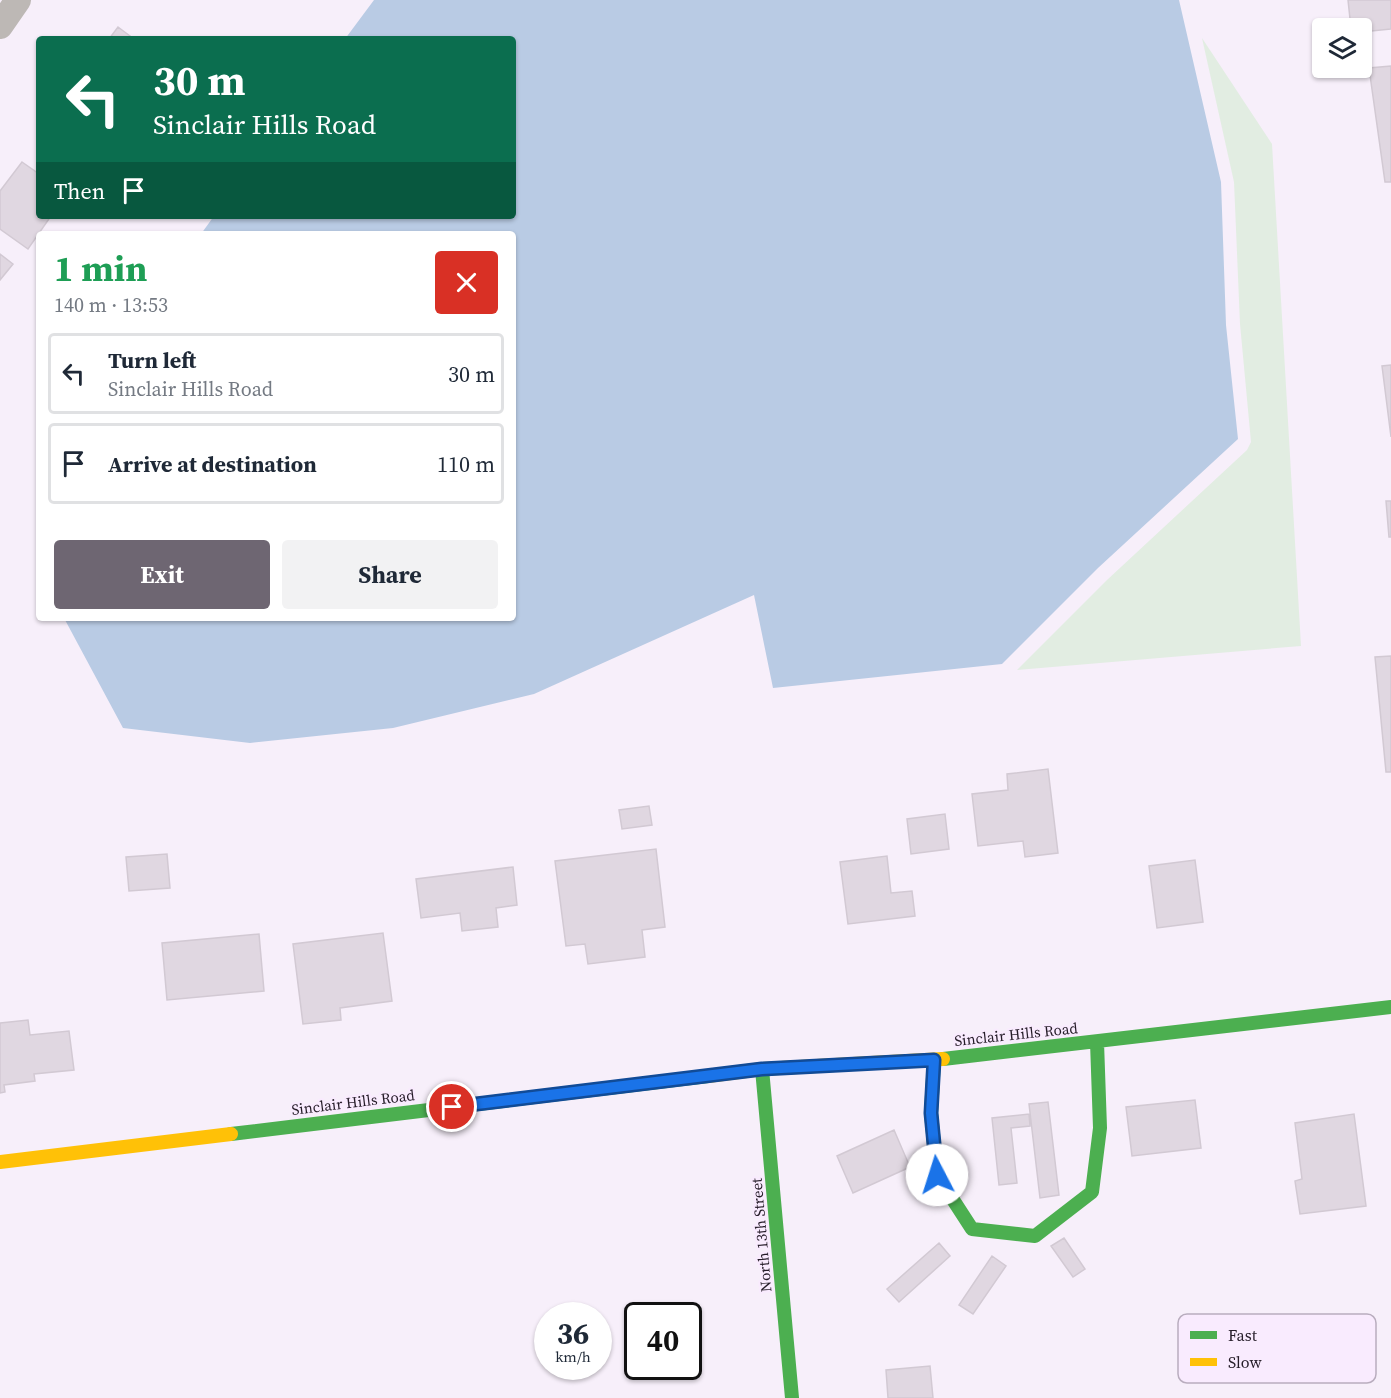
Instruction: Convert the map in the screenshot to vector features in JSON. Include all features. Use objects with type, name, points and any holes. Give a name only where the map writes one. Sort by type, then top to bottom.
[{"type":"street","points":[[0,26],[18,0]]},
{"type":"street","name":"Sinclair Hills Road","points":[[0,1162],[762,1069],[934,1060],[1391,1007]]},
{"type":"street","points":[[934,1060],[931,1113],[937,1175],[972,1229],[1035,1236],[1092,1192],[1100,1128],[1097,1042]]},
{"type":"street","name":"North 13th Street","points":[[762,1069],[792,1398]]},
{"type":"shaded area","points":[[1202,38],[1272,144],[1301,646],[1017,670],[1107,580],[1247,450],[1251,442],[1240,324],[1234,182]]},
{"type":"water","points":[[374,0],[1179,0],[1221,182],[1226,325],[1238,439],[1098,568],[1002,664],[773,688],[754,595],[534,694],[393,728],[250,743],[123,728],[66,621],[516,621],[516,231],[203,231],[212,219],[516,219],[516,36],[347,36]]},
{"type":"building","points":[[1348,0],[1391,0],[1391,29],[1372,31],[1372,18],[1350,18]]},
{"type":"building","points":[[118,27],[130,36],[111,36]]},
{"type":"building","points":[[1391,66],[1391,182],[1385,182],[1370,78],[1372,68]]},
{"type":"building","points":[[22,162],[36,172],[36,219],[49,219],[41,231],[36,231],[36,238],[28,249],[0,229],[0,191]]},
{"type":"building","points":[[0,254],[13,264],[0,280]]},
{"type":"building","points":[[1391,365],[1391,437],[1382,366]]},
{"type":"building","points":[[1386,501],[1391,501],[1391,537],[1389,537]]},
{"type":"building","points":[[1391,656],[1391,772],[1386,772],[1375,657]]},
{"type":"building","points":[[1048,769],[1058,853],[1025,857],[1023,841],[978,846],[972,794],[1008,790],[1007,774]]},
{"type":"building","points":[[649,806],[652,825],[622,829],[619,810]]},
{"type":"building","points":[[945,814],[949,849],[911,854],[907,819]]},
{"type":"building","points":[[656,849],[665,927],[642,930],[645,957],[588,964],[585,944],[566,946],[555,861]]},
{"type":"building","points":[[167,854],[170,888],[129,891],[126,857]]},
{"type":"building","points":[[887,856],[891,893],[912,891],[915,916],[848,924],[840,862]]},
{"type":"building","points":[[1195,860],[1203,922],[1157,928],[1149,866]]},
{"type":"building","points":[[513,867],[517,905],[496,908],[498,927],[462,931],[460,913],[421,918],[416,879]]},
{"type":"building","points":[[383,933],[392,1001],[340,1008],[341,1020],[303,1024],[293,944]]},
{"type":"building","points":[[259,934],[264,991],[167,1000],[162,943]]},
{"type":"building","points":[[28,1020],[30,1035],[69,1031],[74,1070],[34,1074],[35,1081],[4,1085],[5,1092],[0,1093],[0,1023]]},
{"type":"building","points":[[1195,1100],[1201,1148],[1132,1156],[1126,1107]]},
{"type":"building","points":[[1048,1102],[1059,1195],[1040,1198],[1029,1104]]},
{"type":"building","points":[[1029,1114],[1030,1126],[1011,1128],[1017,1183],[999,1185],[992,1118]]},
{"type":"building","points":[[1354,1114],[1366,1206],[1300,1214],[1295,1181],[1302,1179],[1295,1123]]},
{"type":"building","points":[[894,1130],[910,1167],[853,1193],[837,1156]]},
{"type":"building","points":[[1064,1238],[1085,1269],[1073,1277],[1051,1246]]},
{"type":"building","points":[[939,1243],[950,1256],[899,1302],[887,1289]]},
{"type":"building","points":[[992,1256],[1006,1266],[973,1314],[959,1305]]},
{"type":"building","points":[[930,1366],[933,1398],[888,1398],[886,1370]]},
{"type":"traffic: fast","points":[[943,1059],[1391,1007]]},
{"type":"traffic: fast","points":[[934,1060],[931,1113],[937,1175],[972,1229],[1035,1236],[1092,1192],[1100,1128],[1097,1042]]},
{"type":"traffic: fast","points":[[762,1069],[792,1398]]},
{"type":"traffic: fast","points":[[231,1134],[708,1076]]},
{"type":"traffic: slow","points":[[708,1076],[762,1069],[943,1059]]},
{"type":"traffic: slow","points":[[0,1162],[231,1134]]},
{"type":"route","points":[[452,1107],[762,1069],[934,1060],[931,1113],[937,1175]]}]
